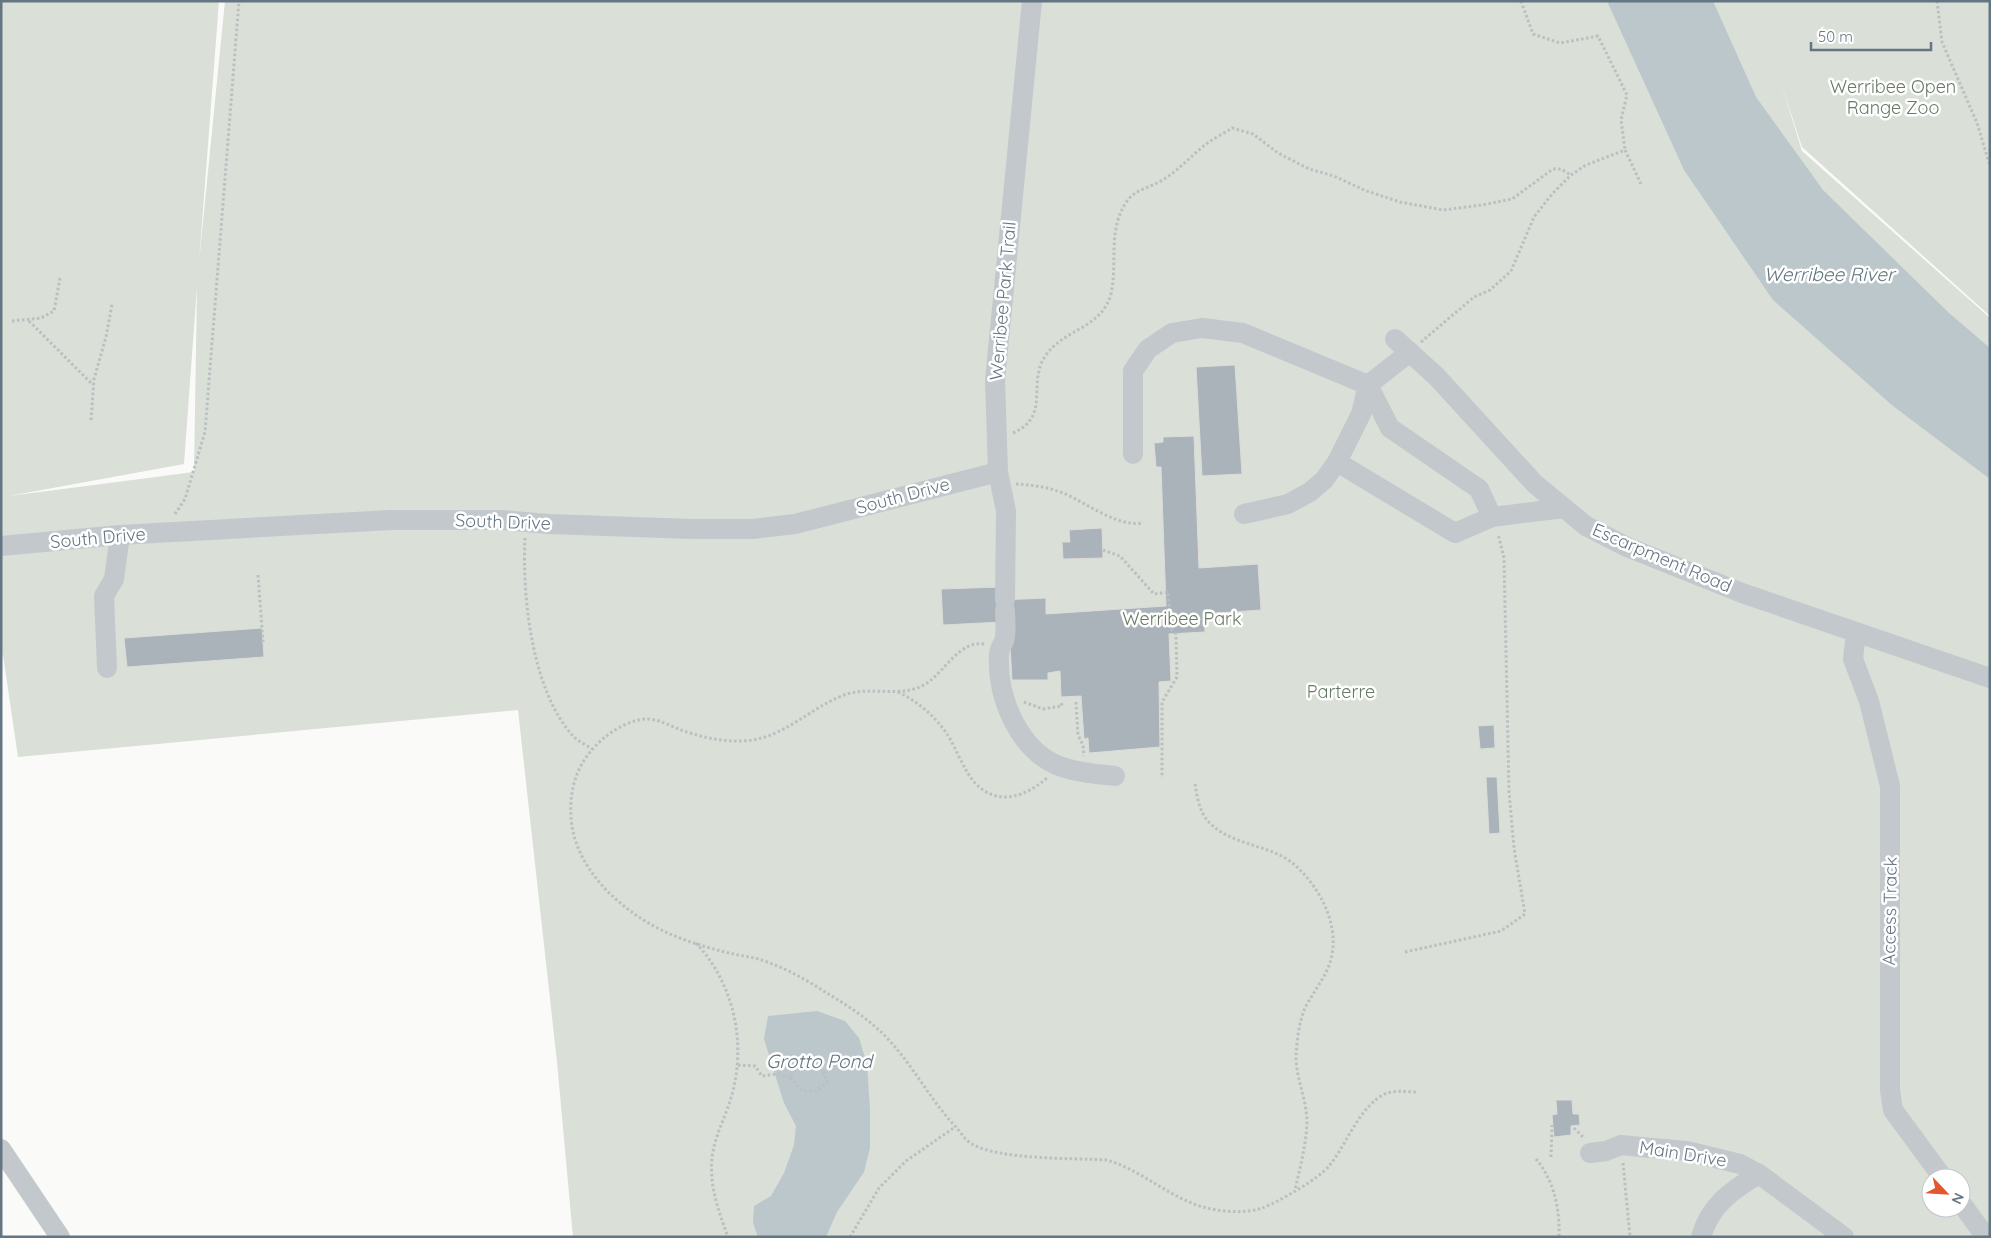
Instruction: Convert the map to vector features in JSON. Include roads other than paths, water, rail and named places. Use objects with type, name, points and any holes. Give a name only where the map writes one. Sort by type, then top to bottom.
[{"type":"street","name":"Werribee Park Trail","points":[[1032,1],[995,380],[999,478],[1006,511],[1004,640],[998,652],[1002,683],[1010,716],[1015,726],[1040,755],[1060,766],[1084,772],[1115,776]]},
{"type":"street","points":[[1133,454],[1133,371],[1148,349],[1172,333],[1202,328],[1243,333],[1368,385],[1390,428],[1478,489],[1492,517]]},
{"type":"street","name":"Escarpment Road","points":[[1368,385],[1403,346],[1436,376],[1535,484],[1586,526],[1627,547],[1742,592],[1990,678]]},
{"type":"street","points":[[1244,514],[1288,504],[1310,492],[1324,480],[1337,462],[1361,414],[1368,385]]},
{"type":"street","points":[[1337,462],[1455,533],[1492,517],[1564,508]]},
{"type":"street","name":"South Drive","points":[[1,546],[120,535],[391,520],[502,520],[692,529],[753,529],[795,524],[999,478]]},
{"type":"street","points":[[107,668],[104,596],[114,579],[120,535]]},
{"type":"street","name":"Access Track","points":[[1856,633],[1854,659],[1868,701],[1890,786],[1890,1081],[1893,1110],[1936,1168]]},
{"type":"street","name":"Main Drive","points":[[1590,1153],[1606,1151],[1621,1145],[1687,1151],[1740,1164],[1759,1174],[1844,1237]]},
{"type":"street","points":[[1,1149],[60,1237]]},
{"type":"street","points":[[1700,1237],[1710,1216],[1730,1190],[1759,1174]]},
{"type":"street","points":[[1971,1217],[1986,1237]]},
{"type":"water","name":"Werribee River","points":[[1607,1],[1713,1],[1756,97],[1823,190],[1949,313],[1990,348],[1990,479],[1893,406],[1773,300],[1684,170]]},
{"type":"water","name":"Grotto Pond","points":[[817,1011],[845,1021],[859,1038],[867,1064],[870,1148],[864,1172],[837,1212],[826,1237],[758,1237],[753,1223],[754,1206],[771,1196],[784,1173],[794,1145],[796,1126],[784,1103],[764,1039],[768,1016]]},
{"type":"park label","name":"Werribee Open Range Zoo","points":[[1893,97]]},
{"type":"park label","name":"Werribee Park","points":[[1182,619]]},
{"type":"park label","name":"Parterre","points":[[1341,692]]}]
